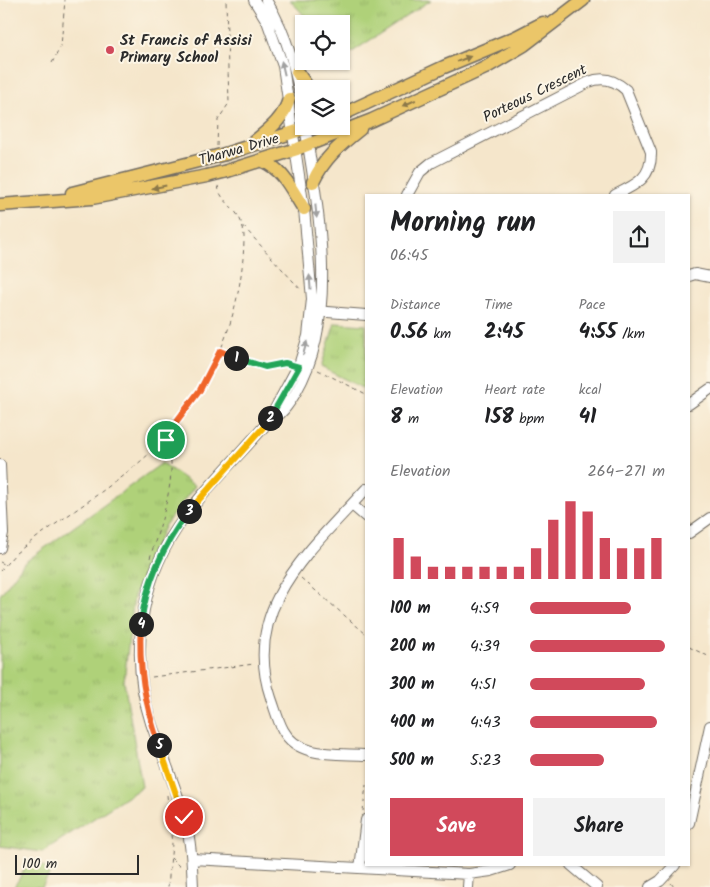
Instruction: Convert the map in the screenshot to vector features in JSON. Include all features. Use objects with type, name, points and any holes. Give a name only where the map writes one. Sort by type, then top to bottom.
[{"type":"main road","name":"Tharwa Drive","points":[[350,111],[444,67],[516,38],[582,1]]},
{"type":"main road","name":"Tharwa Drive","points":[[0,205],[92,198],[217,176],[263,161],[372,120],[485,68],[524,45],[582,1]]},
{"type":"main road","points":[[296,72],[302,80]]},
{"type":"main road","points":[[244,150],[279,121],[285,113],[289,99]]},
{"type":"main road","points":[[313,182],[319,168],[333,150],[372,120]]},
{"type":"main road","name":"Tharwa Drive","points":[[20,203],[89,190],[244,150],[295,131]]},
{"type":"main road","points":[[263,161],[273,165],[281,173],[304,209]]},
{"type":"street","points":[[254,0],[276,44],[283,66],[289,99],[295,110]]},
{"type":"street","points":[[266,0],[282,30],[297,80]]},
{"type":"street","name":"Porteous Crescent","points":[[408,194],[420,172],[431,163],[588,82],[604,79],[618,83],[626,90],[651,152],[652,163],[646,177],[638,184],[617,194]]},
{"type":"street","points":[[304,135],[302,147],[304,209],[317,311]]},
{"type":"street","points":[[193,887],[192,859],[184,817],[151,721],[144,693],[140,650],[143,614],[157,566],[177,527],[194,504],[268,422],[303,368],[308,336],[317,311],[321,256],[313,182],[302,147]]},
{"type":"street","points":[[690,276],[695,274],[710,276]]},
{"type":"street","points":[[317,311],[365,315]]},
{"type":"street","points":[[690,403],[710,389]]},
{"type":"street","points":[[0,465],[3,532],[0,548]]},
{"type":"street","points":[[365,490],[299,564],[280,592],[269,620],[264,664],[269,690],[281,727],[290,741],[309,751],[365,754]]},
{"type":"street","points":[[352,505],[365,517]]},
{"type":"street","points":[[690,532],[710,518]]},
{"type":"street","points":[[690,818],[710,726]]},
{"type":"street","points":[[360,868],[365,828]]},
{"type":"street","points":[[192,859],[469,874],[491,871],[507,866]]},
{"type":"street","points":[[572,866],[597,887]]},
{"type":"street","points":[[650,887],[660,881],[674,866]]},
{"type":"street","points":[[468,887],[469,874]]},
{"type":"path","points":[[52,63],[61,46],[65,0]]},
{"type":"path","points":[[216,156],[216,127],[229,103],[226,0]]},
{"type":"path","points":[[0,571],[5,564],[28,544],[133,467],[164,438],[200,390],[220,351],[234,311],[241,275],[244,239],[240,218],[236,209],[219,193],[217,176]]},
{"type":"path","points":[[220,351],[265,367],[285,363],[312,372],[314,368],[365,393]]},
{"type":"path","points":[[149,560],[166,505],[169,481],[170,455],[164,438]]},
{"type":"path","points":[[0,562],[5,564]]},
{"type":"path","points":[[297,574],[365,633]]},
{"type":"path","points":[[690,647],[710,657]]},
{"type":"path","points":[[149,671],[150,678],[186,672],[264,664]]},
{"type":"path","points":[[166,789],[171,858],[168,887]]},
{"type":"path","points":[[171,858],[186,871]]},
{"type":"path","points":[[670,881],[674,887]]},
{"type":"green space","points":[[290,0],[431,0],[350,53],[350,15],[304,15]]},
{"type":"green space","points":[[335,323],[365,325],[365,389],[321,367]]},
{"type":"green space","points":[[162,463],[195,486],[165,525],[134,596],[124,681],[142,787],[42,852],[0,846],[0,595],[24,563]]},
{"type":"green space","points":[[31,859],[51,871],[42,887],[14,887]]},
{"type":"place","name":"St Francis of Assisi Primary School","points":[[110,50]]},
{"type":"route","points":[[166,440],[164,438],[200,390],[220,351],[234,358],[265,367],[285,363],[299,367],[268,422],[194,504],[177,527],[157,566],[147,593],[142,621],[141,679],[151,721],[184,817]]}]
